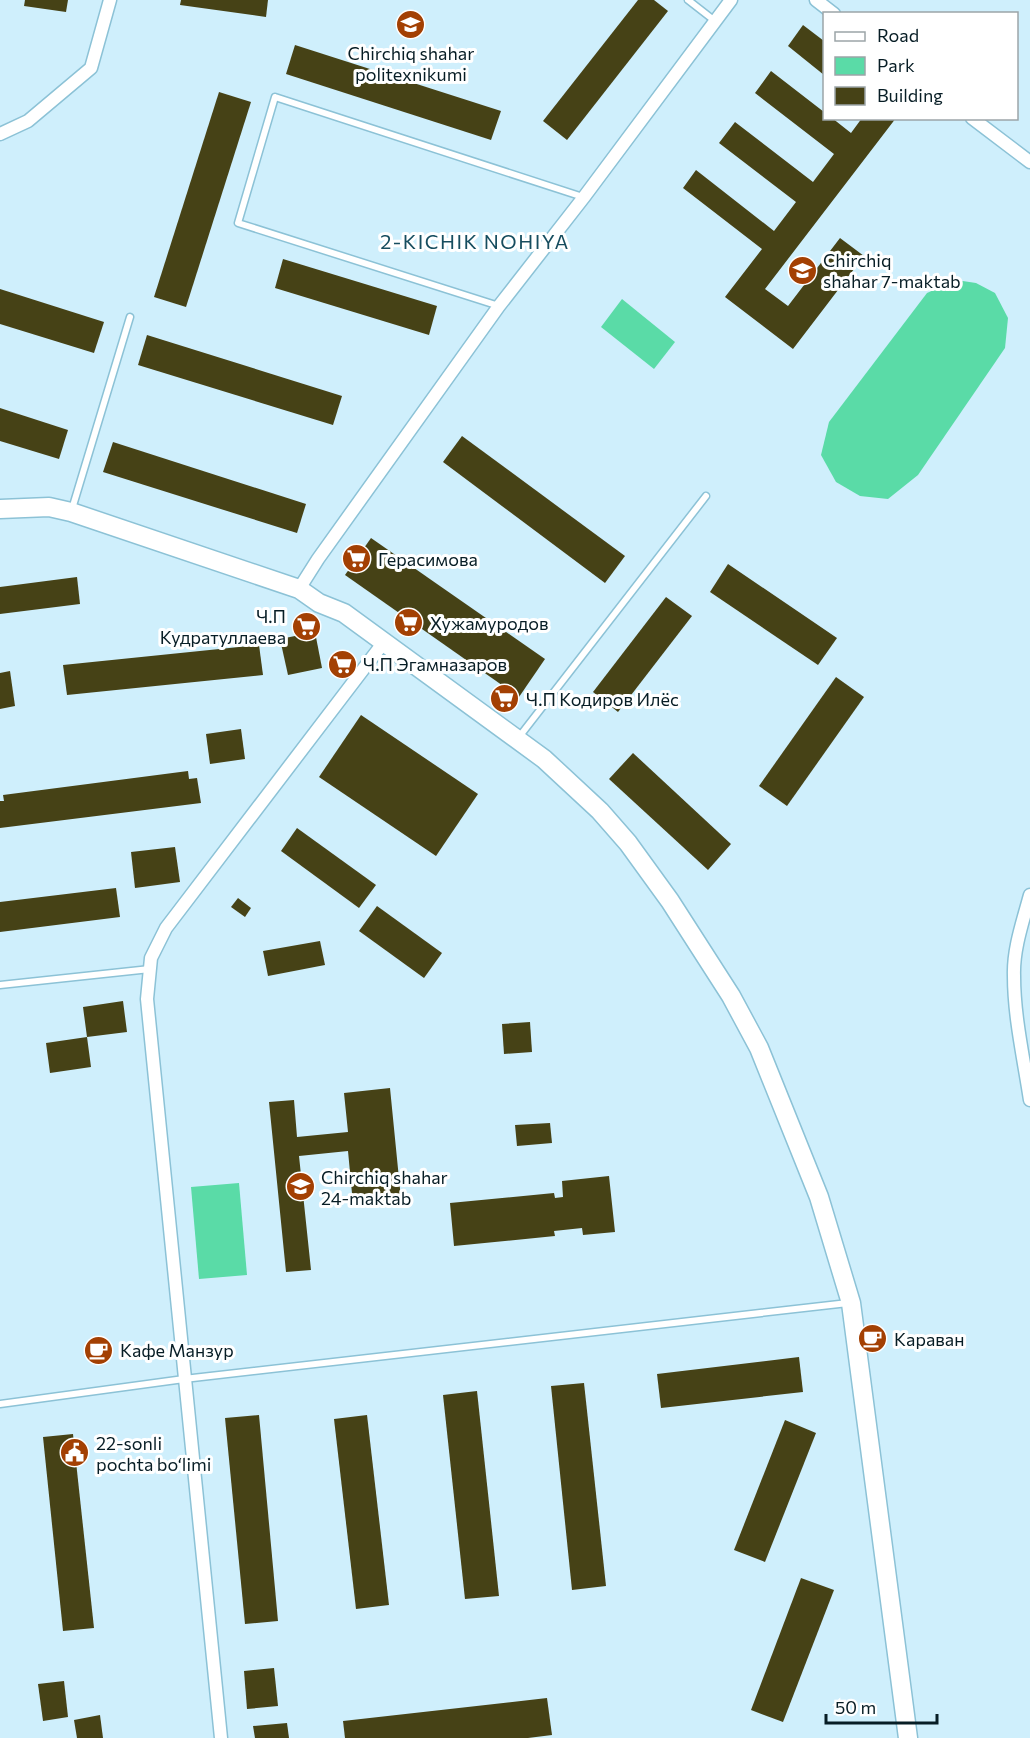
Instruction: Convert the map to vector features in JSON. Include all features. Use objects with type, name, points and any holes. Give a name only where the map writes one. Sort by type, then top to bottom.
[{"type":"street","points":[[0,134],[27,121],[92,68],[110,0]]},
{"type":"street","points":[[299,589],[499,306],[584,197],[731,0]]},
{"type":"street","points":[[816,0],[831,12]]},
{"type":"street","points":[[975,120],[1030,162]]},
{"type":"street","points":[[0,509],[49,507],[71,512],[299,589],[319,603],[344,613],[518,739],[574,785],[627,843],[670,901],[731,996],[759,1048],[819,1197],[850,1303],[908,1738]]},
{"type":"street","points":[[220,1738],[147,999],[151,958],[166,928],[384,642]]},
{"type":"street","points":[[1030,895],[1018,940],[1014,975],[1030,1100]]},
{"type":"lane","points":[[688,0],[715,21]]},
{"type":"lane","points":[[499,306],[238,224],[275,97],[584,197]]},
{"type":"lane","points":[[71,512],[130,317]]},
{"type":"lane","points":[[518,739],[706,496]]},
{"type":"lane","points":[[0,985],[150,969]]},
{"type":"lane","points":[[0,1404],[184,1379],[850,1303]]},
{"type":"green space","points":[[956,280],[976,283],[995,293],[1008,318],[1005,348],[918,475],[888,499],[860,496],[836,482],[821,455],[829,422],[927,293]]},
{"type":"green space","points":[[622,299],[675,342],[654,369],[601,327]]},
{"type":"green space","points":[[239,1183],[247,1275],[199,1279],[191,1187]]},
{"type":"building","points":[[25,0],[68,0],[66,12],[24,6]]},
{"type":"building","points":[[181,0],[268,0],[266,17],[180,5]]},
{"type":"building","points":[[638,0],[654,0],[668,11],[567,140],[543,121]]},
{"type":"building","points":[[803,25],[823,40],[823,74],[788,46]]},
{"type":"building","points":[[295,45],[501,111],[491,140],[286,74]]},
{"type":"building","points":[[771,71],[823,111],[823,120],[835,120],[851,133],[861,120],[894,120],[765,289],[788,306],[840,238],[864,256],[793,349],[725,297],[762,249],[683,188],[696,170],[774,231],[796,202],[719,143],[735,122],[813,182],[834,154],[755,93]]},
{"type":"building","points":[[219,92],[251,102],[186,307],[154,297]]},
{"type":"building","points":[[283,259],[437,306],[429,335],[275,288]]},
{"type":"building","points":[[0,289],[104,322],[94,353],[0,324]]},
{"type":"building","points":[[147,335],[342,396],[333,425],[138,365]]},
{"type":"building","points":[[0,408],[68,430],[59,459],[0,441]]},
{"type":"building","points":[[462,436],[625,556],[605,583],[443,462]]},
{"type":"building","points":[[113,442],[306,504],[297,533],[103,472]]},
{"type":"building","points":[[371,538],[545,659],[519,697],[345,575]]},
{"type":"building","points":[[728,564],[837,638],[818,665],[710,592]]},
{"type":"building","points":[[77,577],[80,604],[0,614],[0,587]]},
{"type":"building","points":[[666,597],[692,616],[618,712],[593,692]]},
{"type":"building","points":[[315,632],[322,668],[288,675],[280,639]]},
{"type":"building","points":[[259,645],[263,675],[67,695],[63,665]]},
{"type":"building","points":[[10,671],[15,706],[0,709],[0,673]]},
{"type":"building","points":[[836,677],[864,697],[787,806],[759,786]]},
{"type":"building","points":[[361,715],[478,794],[436,856],[319,777]]},
{"type":"building","points":[[241,729],[245,759],[210,764],[206,734]]},
{"type":"building","points":[[633,753],[731,844],[708,870],[609,779]]},
{"type":"building","points":[[188,771],[189,779],[197,778],[201,803],[0,828],[0,801],[4,801],[3,795]]},
{"type":"building","points":[[297,828],[376,885],[359,908],[281,851]]},
{"type":"building","points":[[175,847],[180,882],[135,888],[131,852]]},
{"type":"building","points":[[116,888],[120,917],[0,932],[0,902]]},
{"type":"building","points":[[238,898],[251,908],[245,917],[231,907]]},
{"type":"building","points":[[377,906],[442,953],[424,978],[359,931]]},
{"type":"building","points":[[320,941],[325,965],[268,976],[263,951]]},
{"type":"building","points":[[123,1001],[127,1032],[87,1037],[83,1007]]},
{"type":"building","points":[[530,1022],[532,1052],[504,1054],[502,1024]]},
{"type":"building","points":[[87,1037],[91,1067],[50,1073],[46,1043]]},
{"type":"building","points":[[390,1088],[401,1199],[353,1204],[348,1151],[299,1156],[311,1270],[286,1272],[269,1102],[294,1100],[297,1137],[348,1132],[344,1093]]},
{"type":"building","points":[[550,1123],[552,1143],[517,1146],[515,1125]]},
{"type":"building","points":[[609,1176],[615,1232],[583,1235],[582,1228],[554,1231],[555,1236],[454,1246],[450,1203],[554,1193],[555,1198],[563,1197],[562,1181]]},
{"type":"building","points":[[799,1357],[803,1392],[661,1408],[657,1374]]},
{"type":"building","points":[[584,1383],[606,1586],[572,1590],[551,1386]]},
{"type":"building","points":[[477,1391],[499,1596],[465,1599],[443,1395]]},
{"type":"building","points":[[259,1415],[278,1621],[245,1624],[225,1418]]},
{"type":"building","points":[[367,1415],[389,1605],[356,1609],[334,1419]]},
{"type":"building","points":[[785,1420],[816,1433],[765,1562],[734,1550]]},
{"type":"building","points":[[73,1434],[94,1628],[63,1631],[43,1437]]},
{"type":"building","points":[[801,1578],[834,1590],[783,1722],[751,1710]]},
{"type":"building","points":[[274,1668],[278,1706],[247,1709],[244,1671]]},
{"type":"building","points":[[64,1681],[68,1717],[43,1721],[38,1684]]},
{"type":"building","points":[[547,1698],[552,1735],[528,1738],[345,1738],[343,1721]]},
{"type":"building","points":[[100,1715],[103,1738],[77,1738],[74,1720]]},
{"type":"building","points":[[287,1723],[289,1738],[255,1738],[253,1726]]},
{"type":"place","name":"Chirchiq shahar politexnikumi","points":[[411,24]]},
{"type":"place","name":"Chirchiq shahar 7-maktab","points":[[802,270]]},
{"type":"place","name":"Герасимова","points":[[357,559]]},
{"type":"place","name":"Хужамуродов","points":[[409,623]]},
{"type":"place","name":"Ч.П Кудратуллаева","points":[[307,626]]},
{"type":"place","name":"Ч.П Эгамназаров","points":[[342,664]]},
{"type":"place","name":"Ч.П Кодиров Илёс","points":[[505,699]]},
{"type":"place","name":"Chirchiq shahar 24-maktab","points":[[300,1187]]},
{"type":"place","name":"Караван","points":[[873,1339]]},
{"type":"place","name":"Кафе Манзур","points":[[99,1350]]},
{"type":"place","name":"22-sonli pochta bo‘limi","points":[[75,1453]]},
{"type":"district","name":"2-KICHIK NOHIYA","points":[[475,241]]}]
